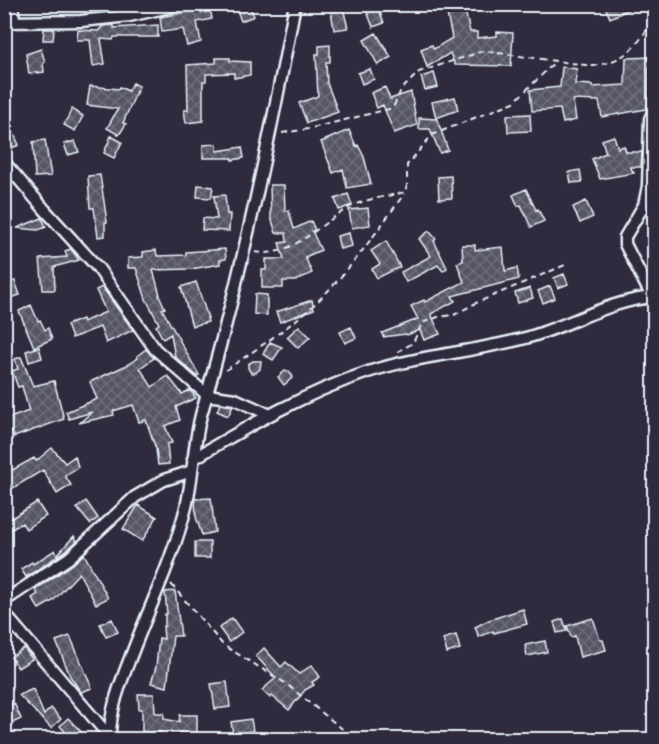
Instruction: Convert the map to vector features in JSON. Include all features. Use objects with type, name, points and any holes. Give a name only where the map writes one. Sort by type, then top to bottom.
[{"type":"street","points":[[12,4],[9,21],[81,21],[129,16],[182,4]]},
{"type":"street","points":[[109,738],[113,709],[122,678],[186,506],[197,430],[212,380],[244,250],[295,4]]},
{"type":"street","points":[[193,459],[268,414],[368,372],[530,336],[615,305],[653,297],[625,237],[644,205],[648,186],[650,119],[654,110]]},
{"type":"street","points":[[4,162],[98,268],[155,349],[207,395],[235,399],[268,414]]},
{"type":"street","points":[[4,601],[69,558],[135,497],[164,480],[192,471]]},
{"type":"street","points":[[4,613],[109,738]]},
{"type":"path","points":[[269,134],[308,129],[393,108],[401,90],[419,72],[483,51],[593,66],[611,63],[639,42],[654,16],[646,4]]},
{"type":"path","points":[[212,380],[285,329],[318,300],[378,230],[405,192],[407,165],[432,135],[514,102],[555,62]]},
{"type":"path","points":[[244,250],[259,253],[288,248],[358,203],[405,192]]},
{"type":"path","points":[[392,355],[413,343],[422,324],[438,317],[454,315],[476,303],[565,265]]},
{"type":"path","points":[[162,574],[223,645],[285,683],[356,740]]},
{"type":"building","points":[[330,4],[342,4],[348,28],[334,30]]},
{"type":"building","points":[[445,4],[464,6],[470,32],[477,32],[477,38],[497,36],[497,32],[513,33],[511,66],[455,65],[450,53],[427,67],[421,49],[432,45],[434,49],[452,38]]},
{"type":"building","points":[[604,4],[641,4],[610,18]]},
{"type":"building","points":[[249,5],[254,16],[241,21],[237,10]]},
{"type":"building","points":[[377,5],[384,23],[373,27],[366,9]]},
{"type":"building","points":[[210,8],[212,19],[197,22],[201,42],[187,46],[183,29],[162,32],[160,17]]},
{"type":"building","points":[[114,25],[114,28],[158,25],[158,37],[101,39],[105,64],[93,66],[90,40],[77,40],[78,30],[98,31],[103,26]]},
{"type":"building","points":[[44,29],[54,29],[53,40],[43,40]]},
{"type":"building","points":[[376,33],[391,57],[378,65],[364,40]]},
{"type":"building","points":[[330,45],[330,62],[326,62],[327,83],[338,112],[307,123],[299,103],[318,96],[316,54],[319,54],[319,46]]},
{"type":"building","points":[[41,49],[45,62],[43,63],[44,72],[29,74],[26,54]]},
{"type":"building","points":[[654,57],[654,67],[649,67],[646,109],[602,117],[599,101],[573,100],[576,120],[563,123],[560,109],[532,111],[530,90],[560,87],[562,67],[577,69],[575,84],[593,85],[592,87],[625,85],[626,58]]},
{"type":"building","points":[[216,58],[250,62],[250,75],[234,78],[234,73],[206,74],[206,81],[203,81],[203,121],[186,123],[184,110],[188,110],[187,65],[216,63]]},
{"type":"building","points":[[370,69],[374,79],[362,84],[358,73]]},
{"type":"building","points":[[434,73],[438,87],[425,90],[421,77]]},
{"type":"building","points":[[133,83],[139,86],[123,123],[126,124],[119,135],[107,128],[118,109],[87,105],[90,86],[119,89],[120,87],[128,91]]},
{"type":"building","points":[[385,87],[390,99],[411,92],[417,125],[394,133],[383,105],[377,108],[371,93]]},
{"type":"building","points":[[455,97],[458,110],[436,118],[432,102]]},
{"type":"building","points":[[72,109],[83,116],[75,131],[64,125]]},
{"type":"building","points":[[4,111],[19,145],[4,151]]},
{"type":"building","points":[[530,114],[531,131],[508,132],[507,115]]},
{"type":"building","points":[[419,118],[437,119],[448,150],[440,153],[430,129],[419,129]]},
{"type":"building","points":[[349,130],[364,157],[371,184],[347,188],[343,169],[333,173],[321,142]]},
{"type":"building","points":[[111,136],[122,142],[114,158],[104,153]]},
{"type":"building","points":[[614,136],[618,148],[624,146],[626,152],[642,152],[641,167],[630,167],[634,173],[600,179],[592,159],[606,153],[602,140]]},
{"type":"building","points":[[45,140],[51,176],[35,177],[33,142]]},
{"type":"building","points":[[75,141],[79,152],[68,155],[64,144]]},
{"type":"building","points":[[217,144],[217,151],[242,147],[244,158],[232,160],[232,158],[203,158],[203,145]]},
{"type":"building","points":[[580,170],[582,182],[571,183],[569,172]]},
{"type":"building","points":[[100,175],[107,222],[105,222],[105,236],[98,237],[94,208],[90,208],[88,176]]},
{"type":"building","points":[[451,176],[452,198],[439,199],[438,177]]},
{"type":"building","points":[[198,185],[213,187],[211,198],[197,197]]},
{"type":"building","points":[[270,185],[284,185],[285,211],[289,211],[294,229],[311,221],[315,230],[312,231],[321,250],[305,257],[312,273],[295,281],[283,281],[283,288],[262,288],[262,270],[266,270],[266,259],[284,259],[279,243],[287,242],[286,233],[276,233],[271,217]]},
{"type":"building","points":[[526,189],[544,221],[531,227],[521,205],[518,206],[513,195]]},
{"type":"building","points":[[348,194],[352,205],[339,210],[335,199]]},
{"type":"building","points":[[225,195],[227,214],[230,214],[229,231],[202,230],[203,218],[217,219],[214,196]]},
{"type":"building","points":[[586,201],[593,217],[580,223],[573,207]]},
{"type":"building","points":[[368,208],[370,225],[352,228],[349,210]]},
{"type":"building","points":[[42,218],[46,227],[38,230],[17,228]]},
{"type":"building","points":[[429,231],[436,239],[434,241],[447,268],[443,271],[438,265],[406,282],[401,272],[431,256],[419,239]]},
{"type":"building","points":[[349,233],[352,246],[340,249],[337,236]]},
{"type":"building","points":[[386,241],[400,267],[377,278],[372,269],[380,264],[371,251]]},
{"type":"building","points":[[462,245],[475,245],[475,250],[503,247],[505,271],[517,268],[519,279],[452,296],[455,301],[431,314],[440,334],[424,340],[420,330],[407,335],[383,337],[382,333],[418,319],[411,306],[424,300],[425,302],[464,282],[457,263],[463,261]]},
{"type":"building","points":[[71,249],[79,260],[54,267],[55,290],[43,290],[40,259],[67,257],[65,251]]},
{"type":"building","points":[[225,249],[226,259],[220,260],[220,264],[191,269],[153,270],[159,295],[165,308],[162,309],[199,375],[197,376],[175,357],[171,334],[163,339],[156,326],[159,324],[146,299],[136,268],[128,268],[128,258],[143,257],[143,252],[156,250],[157,256],[186,255],[186,252]]},
{"type":"building","points":[[564,274],[568,284],[558,288],[554,278]]},
{"type":"building","points":[[15,281],[20,295],[4,300],[4,284]]},
{"type":"building","points":[[196,282],[208,322],[192,326],[181,287]]},
{"type":"building","points":[[550,286],[555,298],[543,303],[538,291]]},
{"type":"building","points":[[102,287],[133,330],[106,343],[100,327],[72,338],[67,325],[82,319],[83,322],[106,312],[96,290]]},
{"type":"building","points":[[530,288],[533,298],[518,303],[515,293]]},
{"type":"building","points":[[255,294],[267,295],[267,315],[254,314]]},
{"type":"building","points":[[312,300],[314,309],[280,322],[276,312]]},
{"type":"building","points":[[31,305],[38,321],[40,320],[45,330],[48,328],[52,339],[34,347],[19,311]]},
{"type":"building","points":[[299,326],[310,337],[298,348],[287,337]]},
{"type":"building","points":[[351,327],[356,338],[345,343],[340,332]]},
{"type":"building","points":[[270,342],[282,347],[273,360],[263,354]]},
{"type":"building","points":[[39,347],[42,358],[29,362],[26,351]]},
{"type":"building","points":[[146,349],[154,358],[140,368],[152,387],[168,376],[182,394],[190,390],[196,398],[176,407],[180,420],[165,426],[172,443],[167,444],[169,464],[158,465],[156,449],[146,420],[139,422],[133,405],[113,411],[114,415],[79,423],[92,412],[69,419],[66,412],[97,399],[90,382],[127,365]]},
{"type":"building","points":[[21,357],[33,386],[54,381],[64,419],[14,437],[12,431],[7,433],[4,420],[29,411],[22,386],[18,387],[12,371],[18,369],[15,359]]},
{"type":"building","points":[[261,361],[260,369],[251,373],[248,364]]},
{"type":"building","points":[[285,371],[289,371],[293,377],[284,385],[278,377]]},
{"type":"building","points":[[220,404],[233,406],[228,416],[217,411]]},
{"type":"building","points":[[52,448],[65,463],[75,456],[78,467],[65,476],[71,485],[57,494],[43,470],[13,488],[5,474],[34,458],[36,461]]},
{"type":"building","points":[[211,498],[215,532],[202,535],[196,517],[195,499]]},
{"type":"building","points":[[86,501],[98,518],[90,524],[77,508]]},
{"type":"building","points":[[37,502],[46,516],[26,529],[22,523],[5,533],[4,523]]},
{"type":"building","points":[[138,505],[157,517],[142,541],[123,529]]},
{"type":"building","points":[[74,536],[77,541],[26,577],[21,569],[55,550],[57,555]]},
{"type":"building","points":[[195,542],[210,542],[210,558],[195,558]]},
{"type":"building","points":[[84,554],[108,598],[96,604],[79,573],[53,601],[39,609],[32,598],[38,594],[35,590]]},
{"type":"building","points":[[175,591],[181,636],[173,636],[167,687],[151,683],[156,667],[159,638],[164,639],[163,626],[165,626],[165,614],[167,614],[165,592]]},
{"type":"building","points":[[523,609],[527,624],[494,633],[493,631],[479,637],[475,627]]},
{"type":"building","points":[[232,618],[242,632],[229,642],[219,628]]},
{"type":"building","points":[[593,618],[606,650],[580,657],[575,636],[571,637],[567,626]]},
{"type":"building","points":[[112,619],[118,632],[106,637],[100,624]]},
{"type":"building","points":[[563,619],[567,631],[557,633],[554,622]]},
{"type":"building","points":[[456,635],[460,649],[447,653],[443,639]]},
{"type":"building","points":[[70,636],[92,688],[81,692],[70,676],[56,641]]},
{"type":"building","points":[[545,641],[547,652],[527,656],[525,645]]},
{"type":"building","points":[[24,648],[32,659],[18,668],[11,657]]},
{"type":"building","points":[[264,648],[281,667],[286,662],[299,674],[312,665],[320,677],[312,682],[314,685],[305,690],[289,710],[262,690],[276,678],[256,656]]},
{"type":"building","points":[[227,682],[230,707],[215,709],[211,684]]},
{"type":"building","points":[[33,689],[44,715],[51,708],[61,719],[51,728],[19,695]]},
{"type":"building","points":[[138,694],[154,694],[155,713],[164,713],[164,719],[179,722],[180,715],[197,715],[197,733],[172,733],[172,740],[162,740],[161,732],[142,732],[142,709],[139,709]]},
{"type":"building","points":[[14,703],[21,719],[4,727],[4,708]]},
{"type":"building","points":[[68,718],[89,740],[73,740],[60,726]]},
{"type":"building","points":[[251,719],[253,731],[233,734],[231,722]]}]
